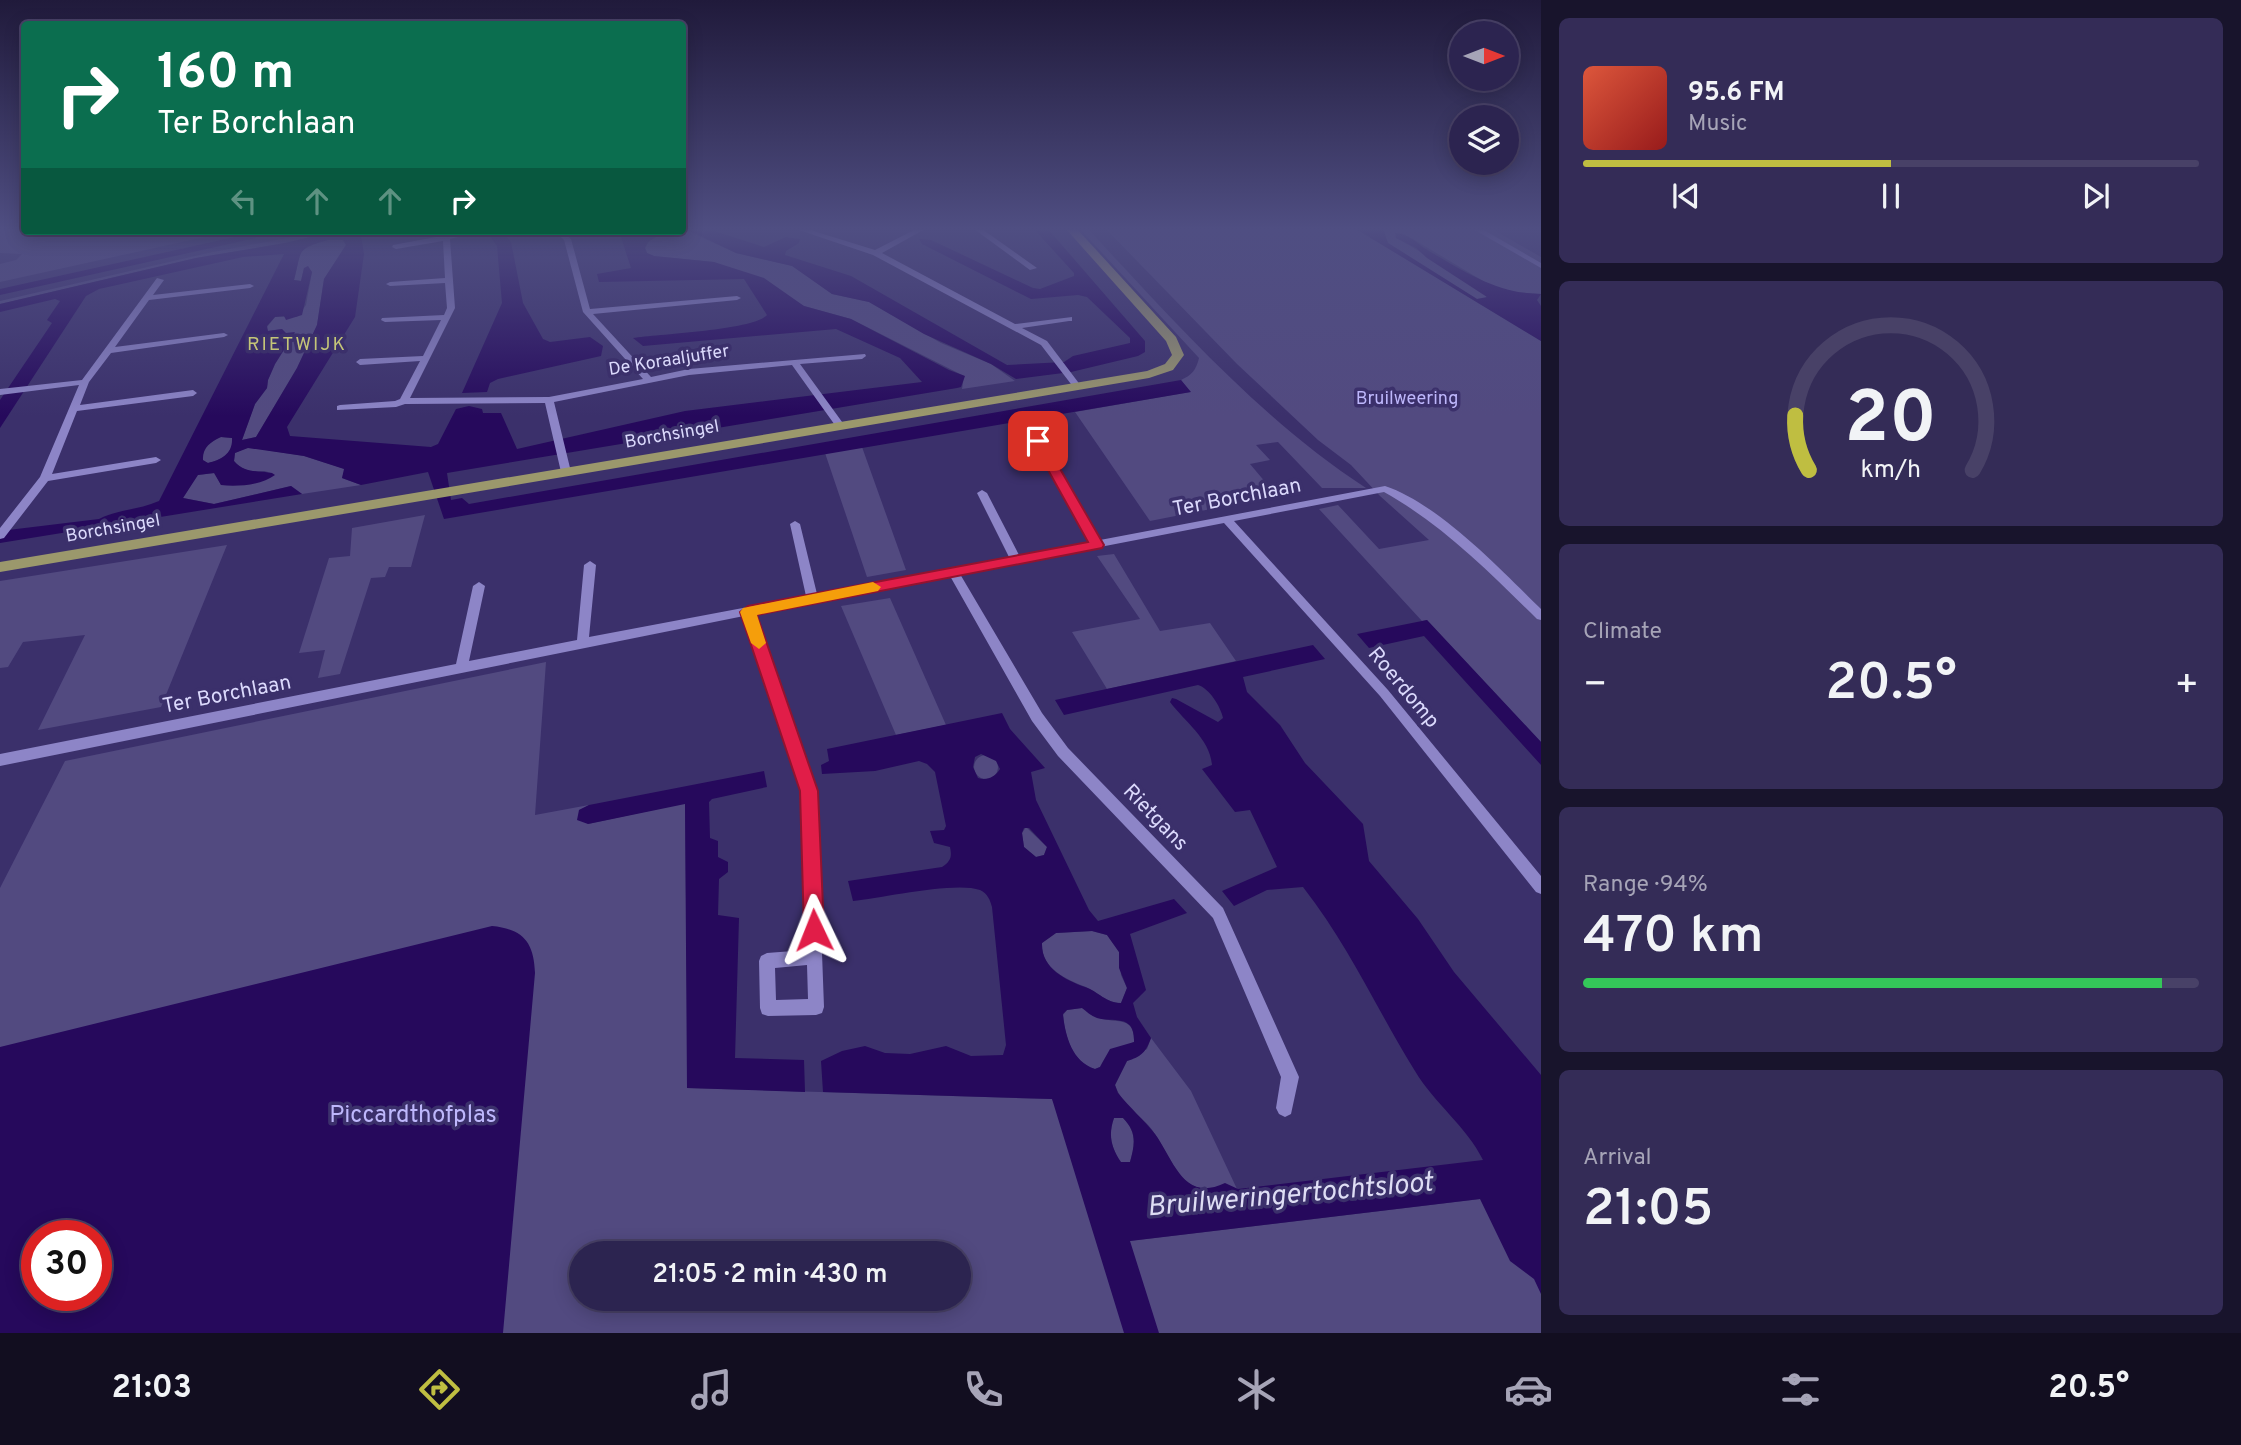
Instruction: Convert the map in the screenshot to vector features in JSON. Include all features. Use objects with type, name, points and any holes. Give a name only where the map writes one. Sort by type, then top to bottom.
[{"type":"main road","name":"Borchsingel","points":[[0,567],[469,489],[564,466],[840,426],[1158,372],[1173,364],[1178,351],[1172,340],[1128,291]]},
{"type":"street","points":[[3,531],[45,478],[85,382],[111,351],[153,291]]},
{"type":"street","points":[[149,298],[206,291]]},
{"type":"street","points":[[340,408],[396,404],[404,401],[451,308],[450,291]]},
{"type":"street","points":[[581,291],[587,312],[649,380]]},
{"type":"street","points":[[947,291],[1044,343],[1077,386]]},
{"type":"street","points":[[587,312],[737,298]]},
{"type":"street","points":[[385,320],[447,317]]},
{"type":"street","points":[[1013,327],[1069,319]]},
{"type":"street","points":[[111,351],[224,335]]},
{"type":"street","name":"De Koraaljuffer","points":[[404,401],[550,400],[689,372],[862,356]]},
{"type":"street","points":[[360,362],[425,358]]},
{"type":"street","points":[[794,362],[840,426]]},
{"type":"street","points":[[0,392],[85,382]]},
{"type":"street","points":[[74,409],[193,393]]},
{"type":"street","points":[[550,400],[564,466]]},
{"type":"street","points":[[1038,441],[1097,545]]},
{"type":"street","points":[[45,478],[156,460]]},
{"type":"street","name":"Ter Borchlaan","points":[[0,760],[583,643],[1385,489],[1431,515],[1461,538],[1541,616]]},
{"type":"street","points":[[982,493],[1016,560]]},
{"type":"street","name":"Roerdomp","points":[[1227,520],[1384,693],[1541,887]]},
{"type":"street","points":[[794,524],[812,599]]},
{"type":"street","points":[[583,643],[590,565]]},
{"type":"street","name":"Rietgans","points":[[953,572],[1037,717],[1063,752],[1217,913],[1290,1077],[1285,1108]]},
{"type":"street","points":[[461,668],[479,586]]},
{"type":"street","points":[[748,612],[809,791],[815,957],[816,1007],[768,1008],[767,961],[815,957]]},
{"type":"green space","points":[[42,291],[55,291],[0,304],[0,301]]},
{"type":"green space","points":[[309,291],[322,291],[317,325],[297,368],[256,437],[242,440],[255,404],[267,388],[275,364],[295,333],[285,333],[282,329],[267,331],[267,327],[275,317],[297,317],[306,305]]},
{"type":"green space","points":[[774,291],[828,291],[869,302],[941,343],[991,364],[1015,381],[962,389],[964,376],[851,319],[804,306]]},
{"type":"green space","points":[[1137,291],[1147,291],[1219,367],[1290,431],[1366,488],[1322,488],[1278,442],[1256,445],[1270,460],[1250,464],[1277,496],[1150,521],[1075,412],[1190,392],[1181,380],[1193,372],[1199,358]]},
{"type":"green space","name":"Bruilweering","points":[[1166,291],[1459,291],[1541,341],[1541,742],[1427,620],[1422,621],[1319,509],[1338,505],[1379,549],[1429,540],[1380,496],[1351,465],[1318,440],[1237,364]]},
{"type":"green space","points":[[1465,291],[1481,291],[1487,298],[1477,299]]},
{"type":"green space","points":[[1512,291],[1541,291],[1541,294]]},
{"type":"green space","points":[[221,437],[233,438],[229,452],[213,462],[203,461],[208,446]]},
{"type":"green space","points":[[248,447],[304,456],[345,469],[342,478],[361,485],[302,494],[291,486],[214,504],[183,498],[197,475],[215,473],[221,485],[268,471],[249,470],[234,461],[235,453]]},
{"type":"green space","points":[[862,447],[906,570],[867,577],[825,453]]},
{"type":"green space","points":[[425,515],[411,567],[389,567],[385,577],[371,578],[340,674],[318,678],[325,650],[299,653],[329,558],[350,556],[352,528]]},
{"type":"green space","points":[[227,545],[161,707],[38,730],[85,635],[23,642],[8,667],[0,668],[0,581]]},
{"type":"green space","points":[[1114,554],[1160,631],[1210,623],[1236,661],[1107,689],[1072,632],[1140,619],[1097,556]]},
{"type":"green space","points":[[890,598],[946,725],[896,735],[841,606]]},
{"type":"green space","name":"Piccardthofplas","points":[[546,662],[535,815],[589,805],[579,810],[588,824],[685,803],[688,1088],[1052,1099],[1129,1241],[1480,1199],[1541,1188],[1541,1333],[0,1333],[0,888],[65,761]]},
{"type":"green space","points":[[986,755],[995,758],[998,767],[995,776],[986,779],[977,776],[974,767],[977,758]]},
{"type":"green space","points":[[1026,827],[1047,847],[1044,855],[1036,857],[1024,847],[1022,833]]},
{"type":"green space","points":[[1092,931],[1107,935],[1119,952],[1121,975],[1127,988],[1121,1003],[1107,1000],[1063,976],[1050,966],[1043,952],[1042,943],[1056,933]]},
{"type":"green space","points":[[1082,1008],[1103,1019],[1129,1025],[1134,1034],[1134,1042],[1111,1051],[1100,1067],[1095,1069],[1087,1066],[1075,1054],[1066,1031],[1063,1015],[1067,1010]]},
{"type":"green space","points":[[1151,1038],[1191,1091],[1237,1189],[1225,1184],[1210,1189],[1187,1182],[1149,1126],[1118,1091],[1115,1085],[1127,1061],[1147,1049]]},
{"type":"green space","points":[[1114,1118],[1123,1118],[1133,1133],[1134,1144],[1130,1162],[1121,1163],[1115,1152],[1111,1135]]},
{"type":"water","points":[[0,291],[17,291],[0,295]]},
{"type":"water","points":[[55,291],[95,291],[86,296],[0,428],[0,400],[52,323],[47,320],[60,301],[55,299],[0,312],[0,304]]},
{"type":"water","points":[[265,291],[308,291],[302,315],[286,320],[284,316],[275,317],[267,326],[268,331],[282,329],[286,333],[295,332],[275,364],[267,388],[255,404],[242,440],[256,437],[297,368],[317,325],[322,291],[359,291],[355,317],[287,427],[290,436],[431,447],[438,444],[456,409],[469,406],[482,409],[483,413],[501,413],[517,449],[685,411],[922,382],[900,358],[836,329],[643,346],[633,338],[726,328],[759,320],[767,315],[752,291],[783,291],[804,306],[851,319],[965,376],[961,387],[957,388],[447,473],[451,500],[462,498],[469,504],[1181,380],[1191,392],[444,519],[428,472],[361,485],[342,478],[344,469],[304,456],[248,448],[235,453],[234,461],[247,470],[275,475],[249,485],[234,486],[221,485],[214,473],[198,475],[183,498],[214,504],[291,486],[302,494],[0,543],[0,531],[99,519],[159,501]],"holes":[[[221,437],[232,438],[232,444],[222,458],[208,463],[203,460],[204,452],[213,441]]]},
{"type":"water","points":[[501,291],[521,291],[523,303],[543,339],[550,342],[590,337],[603,346],[601,356],[498,379],[490,383],[487,392],[462,393],[502,303]]},
{"type":"water","points":[[828,291],[878,291],[1007,365],[1064,362],[1073,356],[1130,343],[1130,338],[1087,297],[1078,295],[1031,299],[1016,291],[1102,291],[1145,341],[1145,352],[1071,372],[1016,379],[991,364],[924,334],[869,302]]},
{"type":"water","points":[[1459,291],[1465,291],[1477,299],[1487,297],[1478,291],[1541,294],[1537,300],[1541,306],[1541,341]]},
{"type":"water","points":[[1427,620],[1541,742],[1541,765],[1424,636],[1369,648],[1357,634]]},
{"type":"water","name":"Bruilweringertochtsloot","points":[[1313,645],[1325,659],[1243,677],[1247,692],[1280,725],[1305,763],[1363,824],[1369,861],[1418,919],[1454,972],[1541,1075],[1541,1294],[1534,1279],[1510,1261],[1480,1199],[1130,1241],[1159,1333],[1124,1333],[1052,1099],[823,1092],[821,1061],[842,1051],[865,1046],[885,1053],[910,1054],[946,1046],[971,1056],[1003,1055],[1006,1045],[992,907],[987,895],[980,890],[954,888],[853,901],[848,881],[942,867],[949,861],[950,847],[934,843],[930,831],[944,830],[946,826],[935,772],[919,761],[875,771],[822,774],[821,765],[829,761],[827,749],[1002,713],[1010,729],[1045,768],[1031,772],[1036,800],[1089,910],[1098,921],[1174,899],[1187,913],[1130,934],[1146,990],[1133,1003],[1137,1017],[1151,1038],[1142,1053],[1127,1061],[1115,1085],[1118,1093],[1155,1134],[1181,1176],[1199,1187],[1211,1188],[1225,1183],[1238,1189],[1483,1160],[1415,1071],[1348,955],[1303,887],[1267,890],[1234,906],[1222,891],[1277,867],[1250,810],[1235,812],[1202,769],[1212,765],[1207,747],[1170,702],[1172,698],[1176,699],[1218,722],[1223,718],[1222,714],[1210,694],[1198,685],[1064,715],[1055,700]],"holes":[[[981,754],[996,761],[1000,769],[990,778],[978,778],[973,767],[975,757]],[[1024,828],[1029,828],[1047,847],[1044,855],[1036,857],[1024,847]],[[1092,931],[1107,935],[1119,952],[1119,968],[1127,988],[1121,1003],[1111,1001],[1070,981],[1050,966],[1045,959],[1042,943],[1056,933]],[[1082,1008],[1097,1018],[1122,1021],[1131,1027],[1134,1042],[1110,1049],[1100,1067],[1095,1069],[1075,1054],[1068,1039],[1063,1014],[1067,1010]],[[1114,1118],[1123,1118],[1131,1128],[1134,1144],[1130,1162],[1121,1162],[1113,1146],[1111,1130]]]},
{"type":"water","points":[[764,771],[767,787],[712,799],[709,802],[710,838],[718,841],[718,857],[728,862],[728,872],[719,879],[718,915],[739,918],[735,1058],[804,1060],[805,1092],[687,1088],[685,804],[588,824],[577,820],[579,810],[589,805]]},
{"type":"water","name":"Piccardthofplas","points":[[492,926],[512,930],[525,939],[532,953],[535,973],[503,1333],[0,1333],[0,1047]]},
{"type":"slow traffic","points":[[759,643],[748,612],[873,587]]},
{"type":"district","name":"RIETWIJK","points":[[297,345]]},
{"type":"route","points":[[814,930],[809,791],[748,612],[1097,545],[1038,441]]}]
